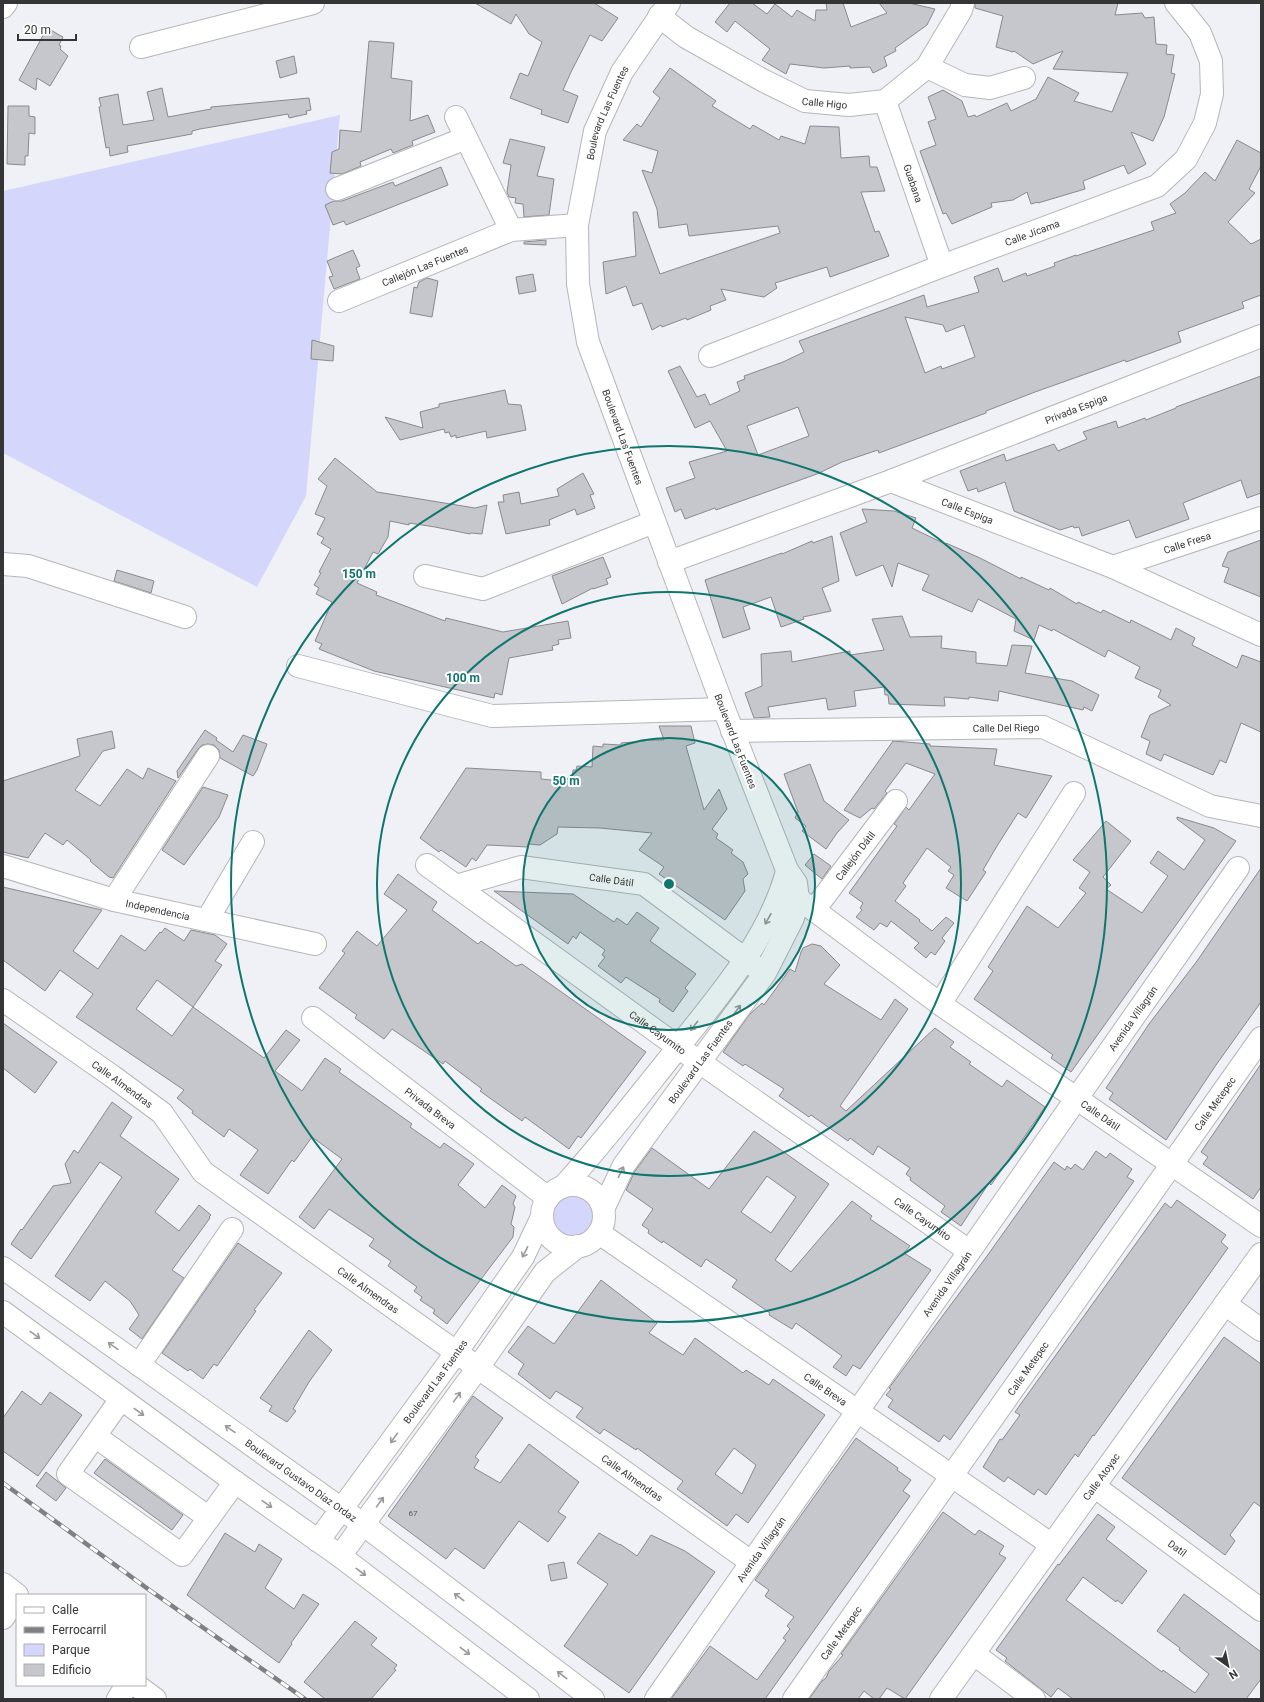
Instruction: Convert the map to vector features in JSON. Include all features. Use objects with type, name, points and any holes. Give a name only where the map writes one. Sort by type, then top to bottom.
[{"type":"street","points":[[3,7],[6,3]]},
{"type":"street","points":[[141,47],[313,3]]},
{"type":"street","points":[[885,100],[927,67],[961,10],[963,3]]},
{"type":"street","name":"Calle Jícama","points":[[710,356],[942,266],[1156,186],[1186,159],[1205,123],[1212,94],[1211,62],[1200,32],[1176,3]]},
{"type":"street","name":"Calle Higo","points":[[664,10],[686,37],[764,81],[804,101],[849,105],[885,100]]},
{"type":"street","name":"Boulevard Las Fuentes","points":[[604,1207],[624,1165],[765,972],[793,918],[795,892],[732,731],[588,342],[578,284],[577,225],[595,131],[622,72],[664,10]]},
{"type":"street","points":[[927,67],[965,85],[990,88],[1024,78]]},
{"type":"street","name":"Guabana","points":[[885,100],[942,266]]},
{"type":"street","points":[[456,117],[510,230]]},
{"type":"street","points":[[337,189],[466,138]]},
{"type":"street","name":"Callejón Las Fuentes","points":[[339,301],[510,230],[577,225]]},
{"type":"street","name":"Privada Espiga","points":[[891,481],[1261,336]]},
{"type":"street","points":[[669,562],[891,481]]},
{"type":"street","name":"Calle Espiga","points":[[891,481],[1113,567],[1261,635]]},
{"type":"street","name":"Calle Fresa","points":[[1113,567],[1261,518]]},
{"type":"street","points":[[425,576],[483,589],[654,522]]},
{"type":"street","points":[[3,564],[28,566],[185,616]]},
{"type":"street","points":[[298,666],[492,716],[724,709]]},
{"type":"street","name":"Calle Del Riego","points":[[732,731],[1043,727],[1210,806],[1261,816]]},
{"type":"street","points":[[114,900],[208,756]]},
{"type":"street","points":[[940,1004],[1074,793]]},
{"type":"street","name":"Callejón Dátil","points":[[795,892],[896,801]]},
{"type":"street","points":[[207,920],[254,842]]},
{"type":"street","name":"Calle Cayumito","points":[[427,865],[678,1048],[969,1252]]},
{"type":"street","name":"Independencia","points":[[3,866],[114,900],[315,944]]},
{"type":"street","name":"Calle Dátil","points":[[456,886],[521,867],[644,884],[745,960],[765,972]]},
{"type":"street","name":"Avenida Villagrán","points":[[656,1699],[1238,868]]},
{"type":"street","name":"Boulevard Las Fuentes","points":[[318,1541],[456,1352],[523,1256],[551,1200],[594,1153],[678,1048],[745,960],[775,905],[795,892]]},
{"type":"street","name":"Calle Dátil","points":[[795,892],[940,1004],[1261,1226]]},
{"type":"street","name":"Calle Almendras","points":[[3,1000],[162,1113],[203,1172],[456,1352],[477,1369],[751,1562]]},
{"type":"street","name":"Privada Breva","points":[[313,1018],[551,1200]]},
{"type":"street","name":"Calle Metepec","points":[[794,1699],[1261,1038]]},
{"type":"street","points":[[574,1184],[584,1186],[593,1191],[604,1207],[605,1216],[599,1233],[590,1242],[578,1246],[568,1246],[558,1243],[550,1236],[544,1227],[551,1200],[574,1184]]},
{"type":"street","points":[[139,1365],[232,1229]]},
{"type":"street","name":"Calle Breva","points":[[599,1233],[1052,1546]]},
{"type":"street","points":[[340,1556],[477,1369],[545,1272],[578,1246]]},
{"type":"street","name":"Calle Atoyac","points":[[941,1699],[1261,1254]]},
{"type":"street","name":"Boulevard Gustavo Díaz Ordaz","points":[[3,1268],[364,1525],[593,1699]]},
{"type":"street","points":[[1225,1304],[1261,1330]]},
{"type":"street","points":[[3,1312],[235,1482],[340,1556],[528,1699]]},
{"type":"street","points":[[121,1399],[68,1474],[182,1555],[235,1482]]},
{"type":"street","points":[[95,1436],[209,1518]]},
{"type":"street","name":"Datíl","points":[[1094,1486],[1261,1610]]},
{"type":"street","points":[[3,1584],[16,1595]]},
{"type":"street","points":[[3,1618],[16,1598]]},
{"type":"street","points":[[974,1654],[1034,1699]]},
{"type":"street","points":[[118,1699],[126,1686]]},
{"type":"street","points":[[137,1686],[155,1699]]},
{"type":"green space","points":[[340,115],[306,496],[257,587],[3,453],[3,191]]},
{"type":"green space","points":[[569,1192],[579,1192],[591,1199],[598,1211],[598,1221],[591,1233],[579,1240],[569,1240],[561,1236],[554,1229],[550,1221],[550,1211],[554,1203],[561,1196]]},
{"type":"building","points":[[475,3],[594,3],[618,18],[602,41],[590,35],[571,72],[563,90],[578,96],[568,123],[541,114],[542,110],[510,98],[520,73],[528,76],[542,42],[529,34],[516,14],[511,24]]},
{"type":"building","points":[[730,3],[752,3],[767,14],[775,4],[792,17],[797,10],[815,21],[816,10],[827,10],[826,3],[843,3],[851,27],[887,13],[879,3],[909,3],[935,9],[927,25],[895,48],[896,51],[884,57],[887,66],[873,73],[870,67],[850,68],[850,66],[824,68],[790,64],[786,74],[762,60],[770,49],[735,21],[727,32],[715,22]]},
{"type":"building","points":[[975,3],[1118,3],[1115,15],[1142,13],[1145,18],[1154,17],[1156,44],[1167,45],[1166,54],[1174,55],[1171,73],[1175,74],[1164,117],[1153,141],[1131,132],[1146,164],[1128,174],[1124,165],[1083,181],[1085,189],[1038,203],[1031,204],[1027,192],[1013,200],[991,203],[992,207],[952,224],[946,213],[943,214],[920,151],[936,145],[928,122],[936,119],[928,97],[943,90],[962,101],[968,117],[975,115],[976,117],[1007,103],[1011,111],[1036,99],[1048,77],[1079,93],[1074,101],[1112,112],[1128,73],[1053,69],[1063,51],[1033,64],[1014,51],[996,47],[1003,16],[975,8]]},
{"type":"building","points":[[47,28],[63,37],[59,45],[61,46],[60,49],[68,56],[50,86],[37,78],[36,90],[19,80]]},
{"type":"building","points":[[369,41],[394,43],[391,78],[412,81],[410,121],[428,115],[435,132],[412,141],[413,145],[393,153],[391,149],[360,162],[361,166],[342,174],[330,173],[332,152],[339,149],[340,130],[361,132]]},
{"type":"building","points":[[294,56],[297,73],[280,78],[276,61]]},
{"type":"building","points":[[670,68],[716,101],[712,106],[750,129],[753,125],[779,140],[781,136],[805,144],[810,126],[839,127],[841,158],[869,156],[870,167],[877,167],[885,191],[861,192],[875,232],[879,231],[889,256],[830,277],[827,267],[775,283],[777,288],[764,297],[721,289],[726,300],[710,306],[711,310],[687,320],[686,318],[662,327],[661,325],[652,330],[642,303],[633,306],[626,286],[606,294],[603,262],[636,256],[633,212],[637,212],[660,274],[780,233],[778,226],[689,236],[687,224],[659,228],[657,209],[642,170],[652,173],[658,151],[623,140],[637,124],[641,127],[660,98],[653,92]]},
{"type":"building","points":[[162,88],[168,117],[211,109],[211,107],[309,98],[311,110],[306,111],[307,114],[289,118],[288,114],[200,129],[192,131],[192,134],[127,146],[128,152],[110,156],[109,147],[106,148],[99,107],[101,106],[99,98],[118,94],[123,125],[154,120],[147,92]]},
{"type":"building","points":[[8,106],[29,106],[29,116],[35,117],[35,134],[29,133],[28,156],[25,156],[25,165],[7,164]]},
{"type":"building","points":[[510,139],[545,147],[537,176],[554,179],[549,215],[524,217],[523,204],[515,203],[516,198],[509,197],[507,192],[511,165],[503,163]]},
{"type":"building","points":[[1237,140],[1261,153],[1261,166],[1249,189],[1255,193],[1228,222],[1251,244],[1261,239],[1261,295],[1242,302],[1244,308],[1178,332],[1181,342],[1035,392],[986,411],[986,413],[879,453],[878,450],[842,462],[817,474],[716,510],[715,508],[685,519],[681,509],[675,512],[666,488],[695,478],[689,462],[727,451],[710,421],[695,428],[668,371],[680,366],[697,397],[705,394],[710,405],[740,391],[737,382],[745,379],[744,376],[783,362],[804,352],[799,341],[924,295],[927,307],[979,292],[974,277],[998,268],[1003,282],[1026,273],[1027,276],[1055,266],[1054,263],[1076,255],[1154,230],[1151,222],[1176,213],[1170,204],[1185,193],[1205,172],[1215,181]],"holes":[[[905,317],[943,325],[946,332],[964,325],[975,357],[942,369],[941,366],[925,373]],[[798,407],[809,436],[758,455],[747,426]]]},
{"type":"building","points":[[441,167],[448,185],[346,225],[344,221],[333,225],[325,205],[334,201],[342,201],[393,182],[395,186]]},
{"type":"building","points":[[546,240],[546,245],[524,244],[524,242]]},
{"type":"building","points":[[353,250],[360,266],[356,268],[360,279],[334,289],[329,277],[333,276],[327,261]]},
{"type":"building","points":[[533,274],[536,291],[519,294],[516,277]]},
{"type":"building","points":[[427,278],[438,281],[432,317],[410,313],[414,287],[417,288],[419,282]]},
{"type":"building","points":[[312,340],[334,346],[333,361],[311,359]]},
{"type":"building","points":[[1261,376],[1261,493],[1247,498],[1241,480],[1183,503],[1189,519],[1136,538],[1129,520],[1082,536],[1079,527],[1074,528],[1073,526],[1060,530],[1014,511],[1005,482],[978,492],[977,488],[968,491],[960,471],[1004,454],[1006,461],[1054,444],[1058,451],[1087,439],[1083,432],[1116,421],[1118,428],[1145,418],[1146,420],[1176,407]]},
{"type":"building","points":[[505,390],[508,404],[521,405],[526,430],[487,438],[486,431],[456,438],[456,435],[451,437],[449,432],[445,433],[444,429],[400,440],[385,417],[423,428],[420,412],[439,407],[439,404]]},
{"type":"building","points":[[335,458],[377,492],[475,508],[487,505],[482,534],[470,534],[435,527],[409,523],[409,525],[390,521],[388,537],[378,554],[373,552],[357,583],[377,592],[376,595],[445,621],[446,618],[503,632],[568,621],[571,638],[558,640],[559,644],[552,646],[553,650],[509,658],[502,695],[495,693],[494,698],[374,671],[319,649],[322,644],[315,641],[332,602],[316,594],[319,588],[314,585],[321,573],[319,572],[331,549],[321,543],[324,538],[317,534],[325,518],[315,514],[327,486],[318,479]]},
{"type":"building","points":[[583,473],[594,494],[590,495],[595,508],[577,515],[575,509],[549,520],[550,525],[506,534],[498,502],[504,502],[503,495],[519,492],[521,504],[559,496],[557,489]]},
{"type":"building","points":[[862,509],[894,511],[916,518],[912,528],[945,544],[946,543],[980,558],[1021,579],[1021,577],[1049,590],[1050,588],[1077,604],[1078,602],[1101,613],[1103,610],[1130,623],[1131,620],[1171,640],[1176,628],[1195,638],[1192,645],[1237,668],[1242,655],[1261,662],[1261,732],[1241,723],[1226,763],[1220,760],[1213,775],[1164,754],[1161,761],[1146,754],[1150,741],[1141,737],[1150,715],[1171,705],[1158,697],[1161,690],[1135,678],[1140,667],[1108,650],[1105,657],[1053,629],[1052,631],[1039,625],[1034,640],[1014,631],[1016,619],[978,599],[972,612],[922,590],[929,575],[898,563],[892,587],[883,565],[856,576],[840,533],[867,522]]},
{"type":"building","points":[[832,536],[839,581],[822,588],[831,611],[803,617],[804,619],[781,627],[771,597],[743,607],[750,629],[723,638],[705,580],[782,554],[812,541],[813,543]]},
{"type":"building","points":[[1261,540],[1261,597],[1224,582],[1229,568],[1222,566],[1228,552]]},
{"type":"building","points":[[603,557],[611,577],[606,579],[608,584],[593,588],[562,604],[552,576]]},
{"type":"building","points":[[117,570],[154,581],[151,593],[114,581]]},
{"type":"building","points":[[902,616],[910,637],[942,636],[941,648],[976,652],[976,663],[1007,666],[1012,645],[1032,646],[1025,673],[1072,681],[1099,695],[1092,711],[1084,707],[1083,710],[999,691],[998,701],[969,697],[969,699],[944,697],[945,706],[889,704],[888,695],[885,695],[884,687],[854,691],[856,706],[828,710],[826,698],[768,707],[770,717],[754,718],[745,693],[762,686],[761,654],[791,651],[792,662],[850,651],[850,655],[884,650],[872,619]]},
{"type":"building","points":[[659,726],[691,726],[695,743],[686,746],[704,810],[719,789],[727,809],[712,829],[718,834],[716,838],[733,850],[731,853],[743,862],[748,874],[743,879],[745,891],[725,920],[659,874],[664,867],[639,850],[652,833],[600,828],[558,827],[557,834],[540,845],[528,844],[528,847],[487,845],[476,861],[472,858],[466,867],[441,850],[439,852],[420,838],[466,768],[541,772],[541,779],[572,782],[573,770],[576,770],[577,766],[592,767],[593,746],[603,747],[603,744],[621,745],[621,743],[646,740],[664,740]]},
{"type":"building","points":[[205,730],[233,752],[243,735],[267,744],[257,770],[253,776],[220,758],[219,750],[214,745],[208,744],[202,745],[198,749],[178,778],[177,771]]},
{"type":"building","points":[[112,731],[115,748],[103,751],[75,790],[100,806],[127,769],[143,779],[148,768],[176,781],[113,878],[109,877],[67,840],[63,845],[45,833],[28,858],[3,852],[3,781],[80,756],[77,739]]},
{"type":"building","points":[[893,741],[930,744],[930,746],[997,749],[994,765],[1052,776],[1026,818],[1018,813],[983,870],[986,872],[967,901],[946,888],[954,875],[948,871],[951,867],[927,848],[903,883],[906,886],[895,901],[932,931],[946,917],[954,923],[942,938],[945,941],[935,955],[931,952],[926,958],[914,948],[919,943],[891,921],[887,927],[880,923],[874,930],[856,917],[862,910],[860,908],[863,903],[849,893],[897,826],[894,824],[906,807],[909,810],[935,774],[906,763],[885,791],[887,793],[874,809],[872,808],[860,818],[844,810]]},
{"type":"building","points":[[810,764],[824,801],[849,820],[837,833],[826,849],[802,831],[806,826],[795,818],[798,812],[784,774]]},
{"type":"building","points":[[203,787],[228,795],[219,817],[184,865],[162,850]]},
{"type":"building","points":[[1177,817],[1214,828],[1236,841],[1071,1072],[1051,1058],[1053,1055],[974,999],[993,971],[988,967],[1027,906],[1058,928],[1086,893],[1079,888],[1090,872],[1073,860],[1106,821],[1131,841],[1103,877],[1111,885],[1106,889],[1142,913],[1168,876],[1150,863],[1158,851],[1184,870],[1205,840],[1177,819]]},
{"type":"building","points":[[814,854],[831,866],[822,879],[805,865]]},
{"type":"building","points":[[1261,868],[1261,1002],[1216,1065],[1166,1140],[1109,1099],[1113,1093],[1106,1088],[1149,1024],[1197,961]]},
{"type":"building","points":[[398,874],[437,902],[432,910],[478,944],[481,941],[516,966],[522,964],[646,1052],[581,1138],[578,1136],[569,1149],[525,1117],[522,1121],[480,1091],[482,1089],[445,1061],[443,1064],[392,1029],[384,1039],[355,1018],[357,1015],[319,988],[345,953],[342,951],[357,931],[377,946],[407,910],[384,894]]},
{"type":"building","points":[[3,887],[102,910],[73,951],[98,969],[121,935],[145,951],[165,928],[184,941],[191,930],[215,935],[227,944],[215,961],[222,965],[193,1007],[264,1058],[286,1030],[300,1040],[275,1071],[302,1091],[325,1058],[341,1069],[339,1072],[412,1124],[410,1127],[440,1148],[444,1143],[474,1164],[458,1185],[485,1208],[502,1185],[516,1196],[513,1204],[515,1207],[511,1224],[514,1227],[513,1237],[447,1324],[433,1313],[435,1310],[420,1300],[422,1297],[414,1291],[417,1287],[388,1266],[391,1261],[369,1246],[374,1239],[329,1209],[314,1229],[299,1217],[342,1159],[312,1137],[294,1162],[292,1160],[268,1194],[240,1175],[258,1150],[229,1129],[224,1137],[192,1113],[193,1111],[177,1098],[184,1090],[76,1017],[93,994],[60,970],[45,991],[3,960]],"holes":[[[157,980],[193,1007],[172,1036],[136,1009]]]},
{"type":"building","points":[[494,891],[573,894],[614,922],[617,918],[627,925],[637,912],[659,928],[650,941],[696,974],[685,988],[688,991],[673,1012],[659,1002],[660,999],[626,977],[621,983],[598,966],[605,957],[602,955],[605,950],[580,932],[576,939],[573,936],[568,944]]},
{"type":"building","points":[[812,944],[821,946],[840,965],[824,984],[881,1020],[895,999],[908,1009],[840,1106],[846,1111],[935,1028],[954,1042],[950,1047],[971,1062],[969,1064],[1002,1087],[1007,1080],[1045,1107],[991,1185],[989,1183],[961,1226],[941,1212],[945,1206],[910,1180],[911,1178],[906,1174],[910,1168],[878,1146],[873,1155],[850,1138],[848,1141],[811,1115],[809,1117],[779,1096],[784,1089],[745,1064],[743,1066],[723,1052],[749,1015],[762,1003],[764,1005],[790,969],[795,972],[803,948]]},
{"type":"building","points":[[3,1023],[57,1062],[35,1093],[3,1068]]},
{"type":"building","points":[[1261,1064],[1261,1187],[1253,1199],[1203,1164],[1208,1157],[1201,1152]]},
{"type":"building","points":[[112,1102],[132,1117],[120,1136],[179,1179],[155,1212],[179,1231],[199,1205],[211,1215],[172,1270],[184,1278],[142,1339],[129,1329],[139,1315],[130,1301],[105,1281],[90,1301],[55,1276],[122,1177],[100,1162],[31,1259],[11,1244],[53,1186],[71,1183],[65,1164],[74,1150],[78,1153]]},
{"type":"building","points":[[754,1131],[829,1184],[775,1260],[791,1272],[852,1201],[872,1216],[870,1219],[910,1246],[904,1253],[931,1270],[860,1369],[853,1365],[846,1376],[833,1367],[842,1356],[796,1323],[792,1329],[769,1315],[770,1313],[732,1287],[737,1280],[706,1259],[701,1267],[663,1241],[662,1243],[648,1233],[649,1230],[642,1225],[653,1209],[626,1190],[635,1171],[652,1148],[709,1189]],"holes":[[[767,1176],[796,1197],[771,1233],[741,1212]]]},
{"type":"building","points":[[1096,1151],[1106,1158],[1110,1153],[1132,1169],[1127,1177],[1134,1181],[950,1440],[944,1435],[939,1442],[888,1407],[893,1400],[886,1395],[891,1389],[889,1388],[987,1256],[1054,1162],[1065,1170],[1067,1166],[1071,1169],[1075,1164],[1083,1170]]},
{"type":"building","points":[[1177,1200],[1226,1235],[1221,1242],[1228,1248],[1094,1436],[1093,1435],[1078,1457],[1075,1454],[1046,1495],[1038,1489],[1034,1495],[1008,1477],[1004,1482],[983,1467],[1000,1439],[1002,1440],[1020,1415],[1015,1412],[1165,1203],[1171,1208]]},
{"type":"building","points":[[238,1243],[282,1273],[254,1310],[256,1311],[217,1366],[214,1364],[203,1379],[190,1369],[188,1371],[162,1353]]},
{"type":"building","points":[[601,1280],[657,1323],[649,1333],[683,1355],[695,1338],[743,1373],[746,1370],[769,1385],[773,1379],[825,1415],[748,1523],[736,1514],[727,1526],[677,1489],[683,1481],[637,1448],[636,1450],[604,1429],[600,1434],[576,1417],[583,1408],[556,1391],[550,1399],[518,1374],[524,1364],[508,1352],[528,1326],[554,1344]],"holes":[[[734,1448],[756,1465],[742,1494],[715,1474]]]},
{"type":"building","points":[[309,1330],[332,1350],[309,1382],[293,1409],[296,1411],[287,1422],[269,1411],[272,1406],[260,1398]]},
{"type":"building","points":[[1224,1337],[1261,1364],[1261,1507],[1254,1502],[1230,1535],[1235,1541],[1225,1555],[1122,1478]]},
{"type":"building","points":[[22,1391],[41,1405],[50,1392],[82,1415],[38,1476],[3,1451],[3,1418]]},
{"type":"building","points":[[473,1396],[503,1418],[475,1457],[479,1460],[474,1468],[500,1483],[529,1444],[579,1482],[558,1512],[566,1517],[548,1542],[519,1521],[484,1569],[455,1548],[446,1559],[388,1516]]},
{"type":"building","points":[[856,1438],[898,1468],[897,1470],[911,1480],[903,1491],[910,1496],[765,1699],[671,1699],[710,1646],[757,1680],[786,1640],[783,1638],[790,1629],[787,1626],[794,1617],[765,1596],[769,1590],[755,1580]]},
{"type":"building","points":[[105,1459],[183,1515],[172,1530],[94,1473]]},
{"type":"building","points":[[46,1472],[66,1488],[56,1501],[36,1486]]},
{"type":"building","points":[[943,1512],[975,1535],[979,1530],[1004,1546],[999,1554],[1006,1558],[979,1596],[905,1699],[887,1688],[879,1699],[874,1699],[864,1691],[858,1699],[809,1699],[822,1681],[826,1678],[829,1671],[843,1655],[841,1654]]},
{"type":"building","points":[[1098,1514],[1115,1527],[1106,1539],[1147,1571],[1122,1604],[1117,1600],[1116,1602],[1083,1577],[1066,1600],[1162,1672],[1163,1670],[1195,1693],[1209,1674],[1179,1650],[1180,1648],[1157,1631],[1184,1594],[1261,1652],[1261,1679],[1246,1699],[1073,1699],[1058,1688],[1051,1697],[1005,1661],[1007,1658],[996,1650],[1058,1564],[1059,1565]]},
{"type":"building","points":[[225,1533],[255,1552],[259,1544],[282,1559],[265,1588],[294,1609],[303,1594],[319,1604],[291,1643],[292,1644],[279,1663],[187,1595]]},
{"type":"building","points":[[599,1533],[620,1544],[637,1556],[651,1535],[685,1551],[715,1572],[629,1693],[564,1646],[608,1584],[577,1563]]},
{"type":"building","points":[[564,1562],[567,1578],[551,1581],[548,1565]]},
{"type":"building","points":[[355,1621],[377,1638],[371,1645],[397,1665],[394,1669],[396,1670],[371,1699],[325,1699],[304,1682]]},
{"type":"railway","points":[[3,1483],[148,1589],[305,1699]]}]
